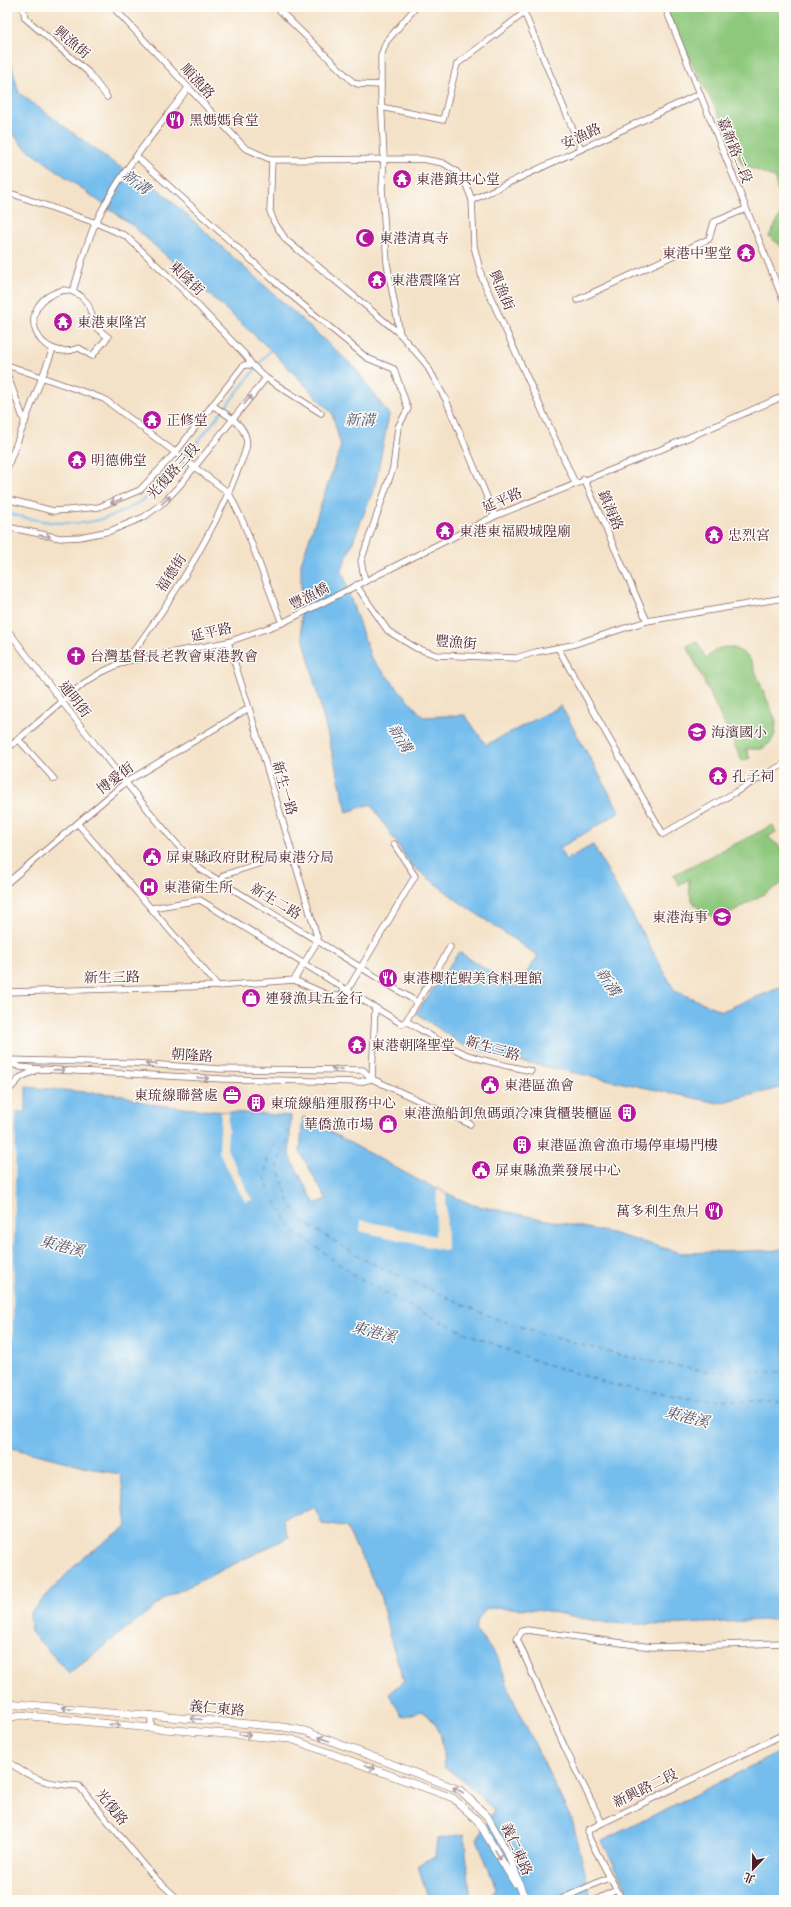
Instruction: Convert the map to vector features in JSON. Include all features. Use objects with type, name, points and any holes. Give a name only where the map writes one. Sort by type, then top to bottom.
[{"type":"street","name":"興漁街","points":[[23,7],[25,18],[88,72],[107,97]]},
{"type":"street","name":"順漁路","points":[[113,7],[245,148],[272,160]]},
{"type":"street","points":[[276,7],[353,82],[358,84],[380,85]]},
{"type":"street","points":[[400,334],[387,263],[382,188],[384,159],[380,85],[382,48],[416,7]]},
{"type":"street","name":"嘉新路二段","points":[[665,7],[784,302]]},
{"type":"street","points":[[381,107],[443,120],[457,64],[523,10],[581,149]]},
{"type":"street","points":[[73,291],[96,223],[104,208],[137,157],[188,88]]},
{"type":"street","name":"安漁路","points":[[472,200],[699,94]]},
{"type":"street","points":[[137,157],[303,306],[367,358],[394,369],[408,409],[398,427],[393,468],[362,561],[365,581]]},
{"type":"street","name":"興漁街","points":[[272,160],[422,160],[443,163],[456,171],[465,182],[472,200],[474,246],[482,278],[576,482]]},
{"type":"street","points":[[272,160],[270,211],[274,222],[286,240],[400,334],[426,364],[446,400],[495,516]]},
{"type":"street","name":"東隆街","points":[[7,192],[96,223],[126,236],[183,290],[246,356],[252,365]]},
{"type":"street","points":[[577,300],[709,239],[714,222],[746,208]]},
{"type":"street","points":[[64,290],[73,291],[91,307],[94,326],[108,337],[92,356],[79,348],[64,351],[53,350],[40,340],[34,328],[34,317],[37,306],[53,293],[64,290]]},
{"type":"street","points":[[7,468],[53,350]]},
{"type":"street","points":[[7,365],[104,399],[229,493],[244,524],[282,623]]},
{"type":"street","name":"光復路三段","points":[[7,499],[53,511],[99,507],[121,500],[145,487],[177,454],[212,405],[244,365],[252,365]]},
{"type":"street","points":[[252,365],[265,376],[322,413]]},
{"type":"street","points":[[7,374],[25,423]]},
{"type":"street","name":"光復路三段","points":[[7,527],[60,538],[80,537],[110,531],[144,517],[164,502],[195,467],[265,376]]},
{"type":"street","name":"鎮海路","points":[[648,621],[584,479],[639,459],[784,396]]},
{"type":"street","points":[[212,405],[233,419]]},
{"type":"street","name":"福德街","points":[[126,661],[143,638],[196,556],[229,493],[247,440],[245,433],[233,419]]},
{"type":"street","name":"延平路","points":[[346,590],[495,516],[584,479]]},
{"type":"street","name":"豐漁街","points":[[356,585],[388,631],[416,648],[436,655],[516,658],[572,645],[648,621]]},
{"type":"street","name":"豐漁橋","points":[[282,623],[346,590]]},
{"type":"street","points":[[648,621],[784,598]]},
{"type":"street","name":"延平路","points":[[7,749],[62,702],[99,673],[126,661],[228,642],[282,623]]},
{"type":"street","name":"通明街","points":[[7,629],[62,702],[126,782]]},
{"type":"street","name":"新生一路","points":[[228,642],[318,940]]},
{"type":"street","points":[[558,648],[663,834],[784,764]]},
{"type":"street","name":"博愛街","points":[[7,883],[126,782],[249,708]]},
{"type":"street","points":[[18,739],[54,779]]},
{"type":"street","name":"新生二路","points":[[126,782],[187,856],[200,869],[318,940],[360,968],[416,1002]]},
{"type":"street","points":[[78,824],[218,986]]},
{"type":"street","points":[[347,991],[415,876],[394,844]]},
{"type":"street","points":[[220,881],[224,874],[291,853]]},
{"type":"street","name":"新生三路","points":[[151,908],[200,900],[305,963],[375,1009],[402,1024],[406,1021],[448,1046],[466,1054],[497,1064],[531,1071]]},
{"type":"street","points":[[294,980],[318,940]]},
{"type":"street","points":[[406,1021],[450,947]]},
{"type":"street","name":"新生三路","points":[[7,992],[218,986],[294,980],[330,996],[338,996],[347,991]]},
{"type":"street","points":[[372,1079],[375,1009]]},
{"type":"street","name":"朝隆路","points":[[7,1061],[20,1066],[39,1069],[245,1080],[359,1082],[372,1079]]},
{"type":"street","name":"朝隆路","points":[[7,1061],[131,1063],[222,1069],[363,1070],[372,1079],[470,1124]]},
{"type":"street","points":[[7,1092],[21,1077],[39,1069]]},
{"type":"street","points":[[602,1823],[565,1748],[517,1639],[522,1631],[527,1630],[651,1647],[784,1642]]},
{"type":"street","name":"義仁東路","points":[[7,1702],[282,1727],[305,1732],[337,1743],[460,1790],[488,1816],[510,1858],[523,1897]]},
{"type":"street","name":"義仁東路","points":[[7,1718],[21,1715],[151,1728],[291,1739],[453,1798],[478,1821],[523,1897]]},
{"type":"street","points":[[151,1715],[151,1728]]},
{"type":"street","name":"新興路二段","points":[[622,1900],[589,1838],[588,1830],[784,1734]]},
{"type":"street","points":[[333,1754],[337,1743]]},
{"type":"street","name":"光復路","points":[[7,1762],[35,1778],[52,1784],[79,1786],[154,1877],[179,1900]]},
{"type":"street","points":[[559,1900],[610,1877]]},
{"type":"street","points":[[595,1900],[617,1890]]},
{"type":"green space","points":[[666,7],[784,7],[784,249],[769,236],[782,212],[775,178],[742,164],[724,124],[673,28]]},
{"type":"green space","points":[[697,641],[706,659],[716,650],[727,647],[739,650],[750,659],[776,721],[775,734],[771,742],[762,749],[746,749],[750,758],[742,761],[687,646]]},
{"type":"green space","points":[[773,825],[776,832],[768,837],[781,849],[785,865],[780,885],[721,918],[706,913],[696,906],[690,894],[689,879],[679,885],[673,875]]},
{"type":"water","name":"新溝","points":[[7,36],[8,53],[19,93],[115,164],[156,187],[355,368],[389,415],[375,486],[342,569],[371,658],[423,717],[465,715],[486,745],[561,706],[620,812],[560,848],[565,860],[593,845],[675,991],[722,1011],[784,986],[784,1087],[718,1103],[500,1057],[461,1044],[416,1013],[459,952],[516,988],[538,956],[461,903],[411,865],[371,804],[347,812],[301,628],[301,563],[341,446],[332,413],[271,350],[133,226],[22,145],[7,126]]},
{"type":"water","name":"東港溪","points":[[26,1087],[122,1095],[149,1104],[213,1111],[291,1116],[289,1155],[315,1204],[326,1199],[300,1152],[303,1117],[420,1181],[473,1205],[611,1233],[681,1253],[784,1250],[784,1619],[665,1625],[607,1623],[537,1609],[487,1608],[479,1617],[475,1630],[498,1658],[512,1697],[573,1823],[590,1893],[587,1900],[488,1900],[496,1888],[477,1839],[494,1810],[465,1782],[444,1767],[442,1743],[438,1729],[429,1717],[422,1711],[402,1717],[389,1693],[404,1681],[390,1638],[380,1594],[346,1527],[322,1524],[315,1508],[283,1518],[289,1537],[167,1597],[69,1673],[31,1632],[30,1613],[82,1558],[127,1526],[121,1475],[7,1447],[7,1112],[26,1112]]},
{"type":"water","points":[[784,1750],[784,1900],[632,1900],[602,1841]]},
{"type":"water","points":[[464,1834],[471,1900],[429,1900],[418,1866],[428,1859],[435,1857],[437,1839]]},
{"type":"pier","points":[[7,1110],[16,1110],[11,1450],[7,1449]]},
{"type":"pier","points":[[221,1112],[229,1112],[227,1149],[252,1200],[245,1202],[219,1152]]},
{"type":"pier","points":[[437,1189],[446,1193],[447,1251],[360,1231],[361,1220],[435,1236]]},
{"type":"waterway","points":[[7,513],[30,519],[51,522],[88,522],[106,518],[124,511],[142,501],[162,487],[272,348]]},
{"type":"ferry route","points":[[289,1130],[272,1147],[268,1155],[265,1175],[269,1192],[293,1230],[357,1277],[411,1307],[466,1333],[539,1362],[614,1385],[699,1400],[784,1402]]},
{"type":"ferry route","points":[[289,1140],[284,1144],[278,1165],[289,1203],[306,1224],[369,1262],[494,1318],[563,1340],[631,1358],[710,1372],[784,1372]]},
{"type":"place","name":"黑媽媽食堂","points":[[175,120]]},
{"type":"place","name":"東港鎮共心堂","points":[[402,179]]},
{"type":"place","name":"東港清真寺","points":[[365,238]]},
{"type":"place","name":"東港中聖堂","points":[[746,253]]},
{"type":"place","name":"東港震隆宮","points":[[377,280]]},
{"type":"place","name":"東港東隆宮","points":[[63,322]]},
{"type":"place","name":"正修堂","points":[[152,420]]},
{"type":"place","name":"明德佛堂","points":[[77,460]]},
{"type":"place","name":"東港東福殿城隍廟","points":[[445,531]]},
{"type":"place","name":"忠烈宮","points":[[714,535]]},
{"type":"place","name":"台灣基督長老教會東港教會","points":[[76,656]]},
{"type":"place","name":"海濱國小","points":[[697,732]]},
{"type":"place","name":"孔子祠","points":[[718,776]]},
{"type":"place","name":"屏東縣政府財稅局東港分局","points":[[152,857]]},
{"type":"place","name":"東港衛生所","points":[[149,887]]},
{"type":"place","name":"東港海事","points":[[722,917]]},
{"type":"place","name":"東港櫻花蝦美食料理館","points":[[388,978]]},
{"type":"place","name":"連發漁具五金行","points":[[251,998]]},
{"type":"place","name":"東港朝隆聖堂","points":[[357,1045]]},
{"type":"place","name":"東港區漁會","points":[[490,1085]]},
{"type":"place","name":"東琉線聯營處","points":[[232,1095]]},
{"type":"place","name":"東琉線船運服務中心","points":[[256,1103]]},
{"type":"place","name":"東港漁船卸魚碼頭冷凍貨櫃裝櫃區","points":[[627,1113]]},
{"type":"place","name":"華僑漁市場","points":[[388,1124]]},
{"type":"place","name":"東港區漁會漁市場停車場門樓","points":[[522,1145]]},
{"type":"place","name":"屏東縣漁業發展中心","points":[[481,1170]]},
{"type":"place","name":"萬多利生魚片","points":[[714,1211]]}]
